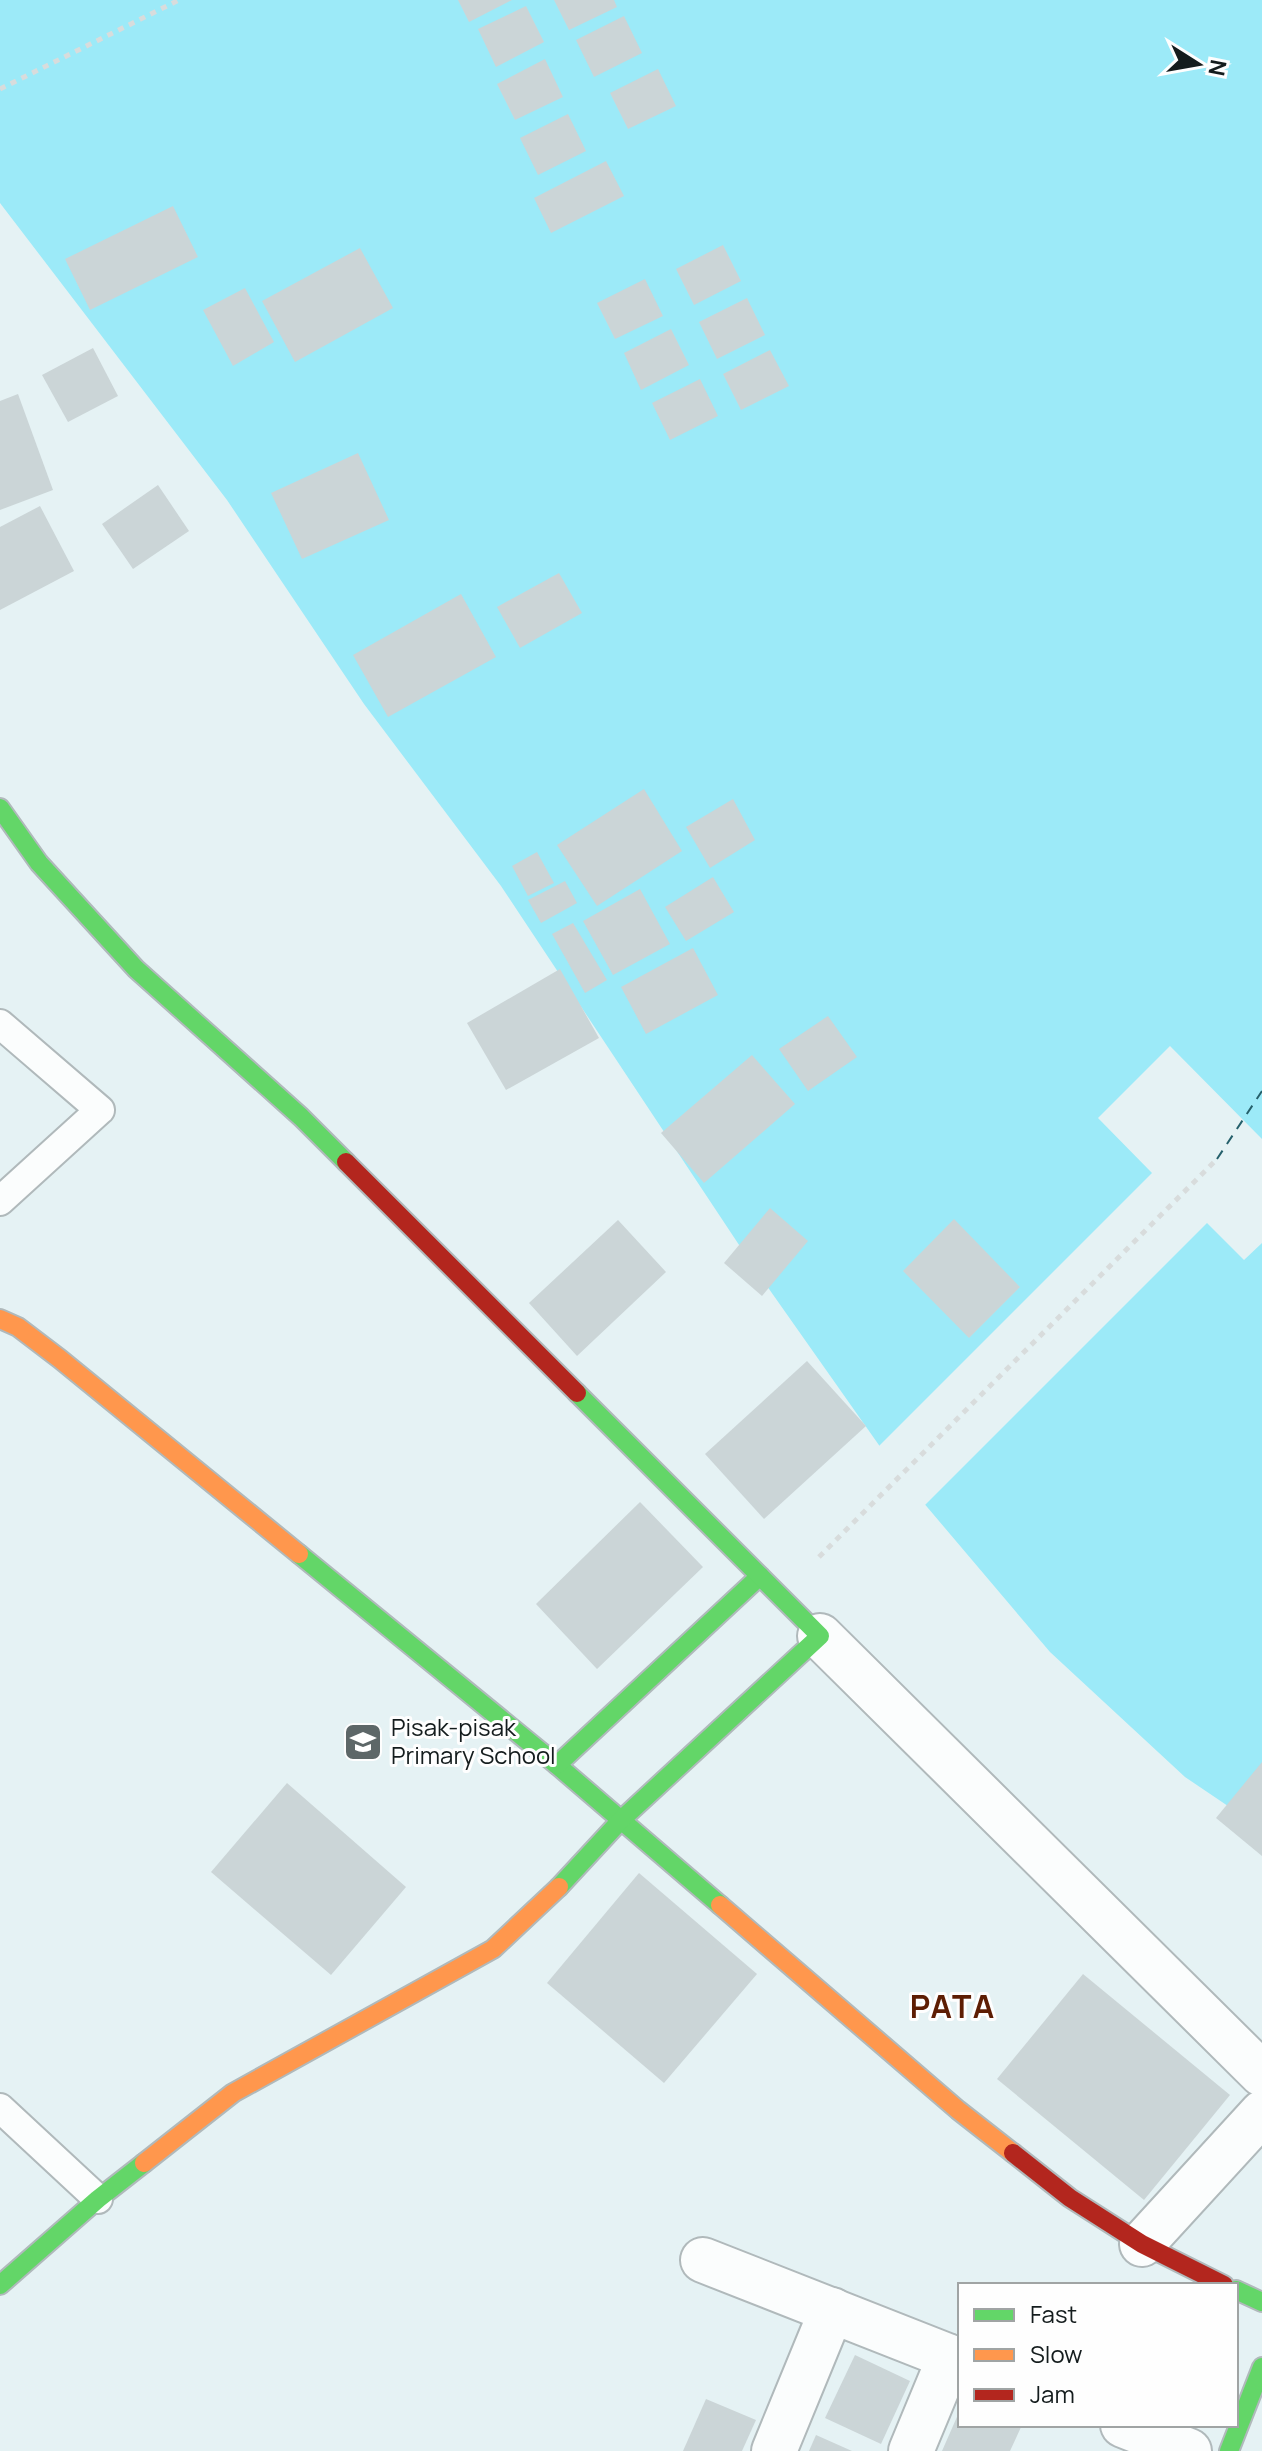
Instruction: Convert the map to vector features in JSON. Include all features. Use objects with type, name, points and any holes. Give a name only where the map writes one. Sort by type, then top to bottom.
[{"type":"street","points":[[0,808],[39,863],[136,969],[301,1117],[1262,2074]]},
{"type":"street","points":[[0,1319],[18,1327],[60,1359],[557,1765],[958,2110],[1070,2198],[1142,2244],[1220,2283]]},
{"type":"street","points":[[557,1765],[760,1576]]},
{"type":"street","points":[[0,2285],[98,2199],[233,2093],[493,1949],[545,1902],[621,1820],[820,1636]]},
{"type":"street","points":[[1142,2244],[1262,2113]]},
{"type":"street","points":[[703,2260],[955,2359],[911,2451]]},
{"type":"street","points":[[1238,2291],[1262,2302]]},
{"type":"street","points":[[774,2451],[832,2310]]},
{"type":"street","points":[[1229,2451],[1262,2367]]},
{"type":"street","points":[[1128,2427],[1189,2451]]},
{"type":"lane","points":[[0,1024],[100,1110],[0,1201]]},
{"type":"lane","points":[[0,2108],[98,2199]]},
{"type":"path","points":[[0,89],[179,0]]},
{"type":"path","points":[[812,1564],[1217,1159]]},
{"type":"water","points":[[0,0],[1262,0],[1262,1829],[1185,1777],[1050,1652],[900,1475],[757,1272],[501,886],[364,704],[227,500],[0,203]]},
{"type":"pier","points":[[1170,1046],[1262,1139],[1262,1243],[1244,1260],[1207,1223],[922,1508],[876,1449],[1152,1173],[1098,1118]]},
{"type":"building","points":[[458,0],[512,0],[469,22]]},
{"type":"building","points":[[554,0],[614,0],[617,7],[569,30]]},
{"type":"building","points":[[526,6],[544,42],[496,67],[478,29]]},
{"type":"building","points":[[624,16],[642,53],[594,77],[576,40]]},
{"type":"building","points":[[545,59],[563,97],[515,120],[497,84]]},
{"type":"building","points":[[658,69],[676,106],[628,129],[610,93]]},
{"type":"building","points":[[568,114],[586,151],[538,175],[520,138]]},
{"type":"building","points":[[606,161],[624,196],[551,233],[534,198]]},
{"type":"building","points":[[173,206],[198,257],[90,310],[65,259]]},
{"type":"building","points":[[723,245],[741,281],[694,305],[676,269]]},
{"type":"building","points":[[360,248],[393,308],[295,362],[262,301]]},
{"type":"building","points":[[645,279],[663,316],[615,339],[597,303]]},
{"type":"building","points":[[245,288],[274,342],[233,366],[203,310]]},
{"type":"building","points":[[747,298],[765,335],[717,359],[699,322]]},
{"type":"building","points":[[671,329],[689,365],[641,390],[624,353]]},
{"type":"building","points":[[93,348],[118,396],[68,422],[42,375]]},
{"type":"building","points":[[770,350],[789,386],[741,410],[723,374]]},
{"type":"building","points":[[700,379],[718,416],[670,440],[652,403]]},
{"type":"building","points":[[18,394],[53,490],[0,510],[0,401]]},
{"type":"building","points":[[358,453],[389,520],[302,559],[271,493]]},
{"type":"building","points":[[158,485],[189,531],[133,569],[102,524]]},
{"type":"building","points":[[40,506],[74,571],[0,610],[0,527]]},
{"type":"building","points":[[559,573],[582,613],[520,648],[497,607]]},
{"type":"building","points":[[461,594],[496,657],[388,717],[353,655]]},
{"type":"building","points":[[644,789],[682,851],[597,906],[557,845]]},
{"type":"building","points":[[733,799],[755,840],[710,868],[686,827]]},
{"type":"building","points":[[537,852],[554,883],[528,896],[512,866]]},
{"type":"building","points":[[713,877],[734,912],[686,941],[665,907]]},
{"type":"building","points":[[565,881],[577,903],[541,923],[528,900]]},
{"type":"building","points":[[640,889],[670,944],[613,975],[583,921]]},
{"type":"building","points":[[573,923],[607,980],[585,993],[552,934]]},
{"type":"building","points":[[693,948],[718,995],[646,1034],[621,987]]},
{"type":"building","points":[[560,969],[599,1038],[506,1090],[467,1023]]},
{"type":"building","points":[[828,1016],[857,1057],[808,1091],[779,1049]]},
{"type":"building","points":[[752,1055],[795,1104],[704,1183],[661,1133]]},
{"type":"building","points":[[770,1208],[808,1241],[762,1296],[724,1263]]},
{"type":"building","points":[[954,1219],[1020,1287],[969,1338],[903,1271]]},
{"type":"building","points":[[618,1220],[666,1272],[577,1356],[529,1303]]},
{"type":"building","points":[[807,1361],[866,1426],[764,1519],[705,1454]]},
{"type":"building","points":[[640,1502],[703,1567],[597,1669],[536,1604]]},
{"type":"building","points":[[1262,1762],[1262,1856],[1216,1818]]},
{"type":"building","points":[[287,1783],[406,1887],[331,1975],[211,1872]]},
{"type":"building","points":[[639,1873],[757,1974],[664,2083],[547,1983]]},
{"type":"building","points":[[1083,1974],[1230,2095],[1144,2200],[997,2079]]},
{"type":"building","points":[[855,2355],[910,2381],[881,2444],[825,2418]]},
{"type":"building","points":[[706,2399],[756,2420],[742,2451],[683,2451]]},
{"type":"building","points":[[958,2415],[958,2427],[1021,2427],[1010,2451],[942,2451]]},
{"type":"building","points":[[816,2435],[852,2451],[809,2451]]},
{"type":"ferry route","points":[[1217,1159],[1262,1091]]},
{"type":"traffic: fast","points":[[0,808],[39,863],[136,969],[301,1117],[346,1162]]},
{"type":"traffic: fast","points":[[559,1887],[621,1820],[820,1636],[577,1393]]},
{"type":"traffic: fast","points":[[299,1554],[557,1765],[720,1905]]},
{"type":"traffic: fast","points":[[557,1765],[760,1576]]},
{"type":"traffic: fast","points":[[0,2285],[144,2163]]},
{"type":"traffic: fast","points":[[1238,2291],[1262,2302]]},
{"type":"traffic: fast","points":[[1229,2451],[1262,2367]]},
{"type":"traffic: slow","points":[[0,1319],[18,1327],[60,1359],[299,1554]]},
{"type":"traffic: slow","points":[[144,2163],[233,2093],[493,1949],[559,1887]]},
{"type":"traffic: slow","points":[[720,1905],[958,2110],[1013,2153]]},
{"type":"traffic: jam","points":[[346,1162],[577,1393]]},
{"type":"traffic: jam","points":[[1013,2153],[1070,2198],[1142,2244],[1220,2283]]},
{"type":"place","name":"Pisak-pisak Primary School","points":[[363,1742]]},
{"type":"district","name":"PATA","points":[[953,2007]]}]
